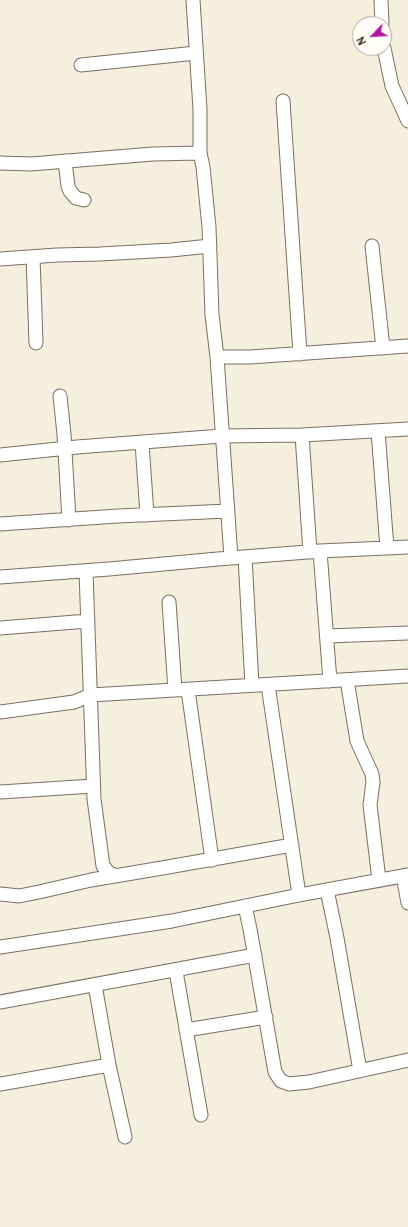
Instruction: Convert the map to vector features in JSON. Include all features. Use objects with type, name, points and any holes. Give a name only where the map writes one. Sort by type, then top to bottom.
[{"type":"street","points":[[381,0],[382,16]]},
{"type":"street","points":[[195,3],[196,53],[200,109],[200,153],[206,192],[210,246],[212,315],[217,357],[231,558]]},
{"type":"street","points":[[81,65],[196,53]]},
{"type":"street","points":[[386,56],[392,86],[408,121]]},
{"type":"street","points":[[283,101],[300,354]]},
{"type":"street","points":[[0,163],[31,164],[153,154],[200,153]]},
{"type":"street","points":[[65,161],[70,191],[76,198],[84,200]]},
{"type":"street","points":[[0,259],[120,253],[210,246]]},
{"type":"street","points":[[372,246],[383,348]]},
{"type":"street","points":[[33,257],[36,343]]},
{"type":"street","points":[[217,357],[250,357],[408,346]]},
{"type":"street","points":[[60,396],[70,520]]},
{"type":"street","points":[[0,455],[222,436],[302,435],[408,429]]},
{"type":"street","points":[[378,431],[387,548]]},
{"type":"street","points":[[302,435],[315,552],[327,636],[330,681]]},
{"type":"street","points":[[142,443],[147,515]]},
{"type":"street","points":[[0,524],[228,511]]},
{"type":"street","points":[[0,577],[231,558],[408,547]]},
{"type":"street","points":[[245,557],[252,685]]},
{"type":"street","points":[[86,571],[93,786],[103,866],[116,876]]},
{"type":"street","points":[[169,602],[182,690],[212,860]]},
{"type":"street","points":[[0,628],[88,621]]},
{"type":"street","points":[[327,636],[408,633]]},
{"type":"street","points":[[0,712],[74,702],[90,695],[408,676]]},
{"type":"street","points":[[347,680],[356,741],[372,774],[373,782],[370,805],[379,880]]},
{"type":"street","points":[[268,684],[299,895]]},
{"type":"street","points":[[0,792],[93,786]]},
{"type":"street","points":[[0,894],[18,896],[90,880],[292,845]]},
{"type":"street","points":[[0,947],[118,930],[406,876],[408,903]]},
{"type":"street","points":[[327,890],[337,938],[360,1071]]},
{"type":"street","points":[[245,906],[275,1072],[281,1081],[289,1084],[302,1083],[408,1060]]},
{"type":"street","points":[[0,1002],[176,971],[255,955]]},
{"type":"street","points":[[176,971],[201,1116]]},
{"type":"street","points":[[95,985],[109,1065],[125,1136]]},
{"type":"street","points":[[186,1030],[266,1016]]},
{"type":"street","points":[[0,1084],[109,1065]]}]
